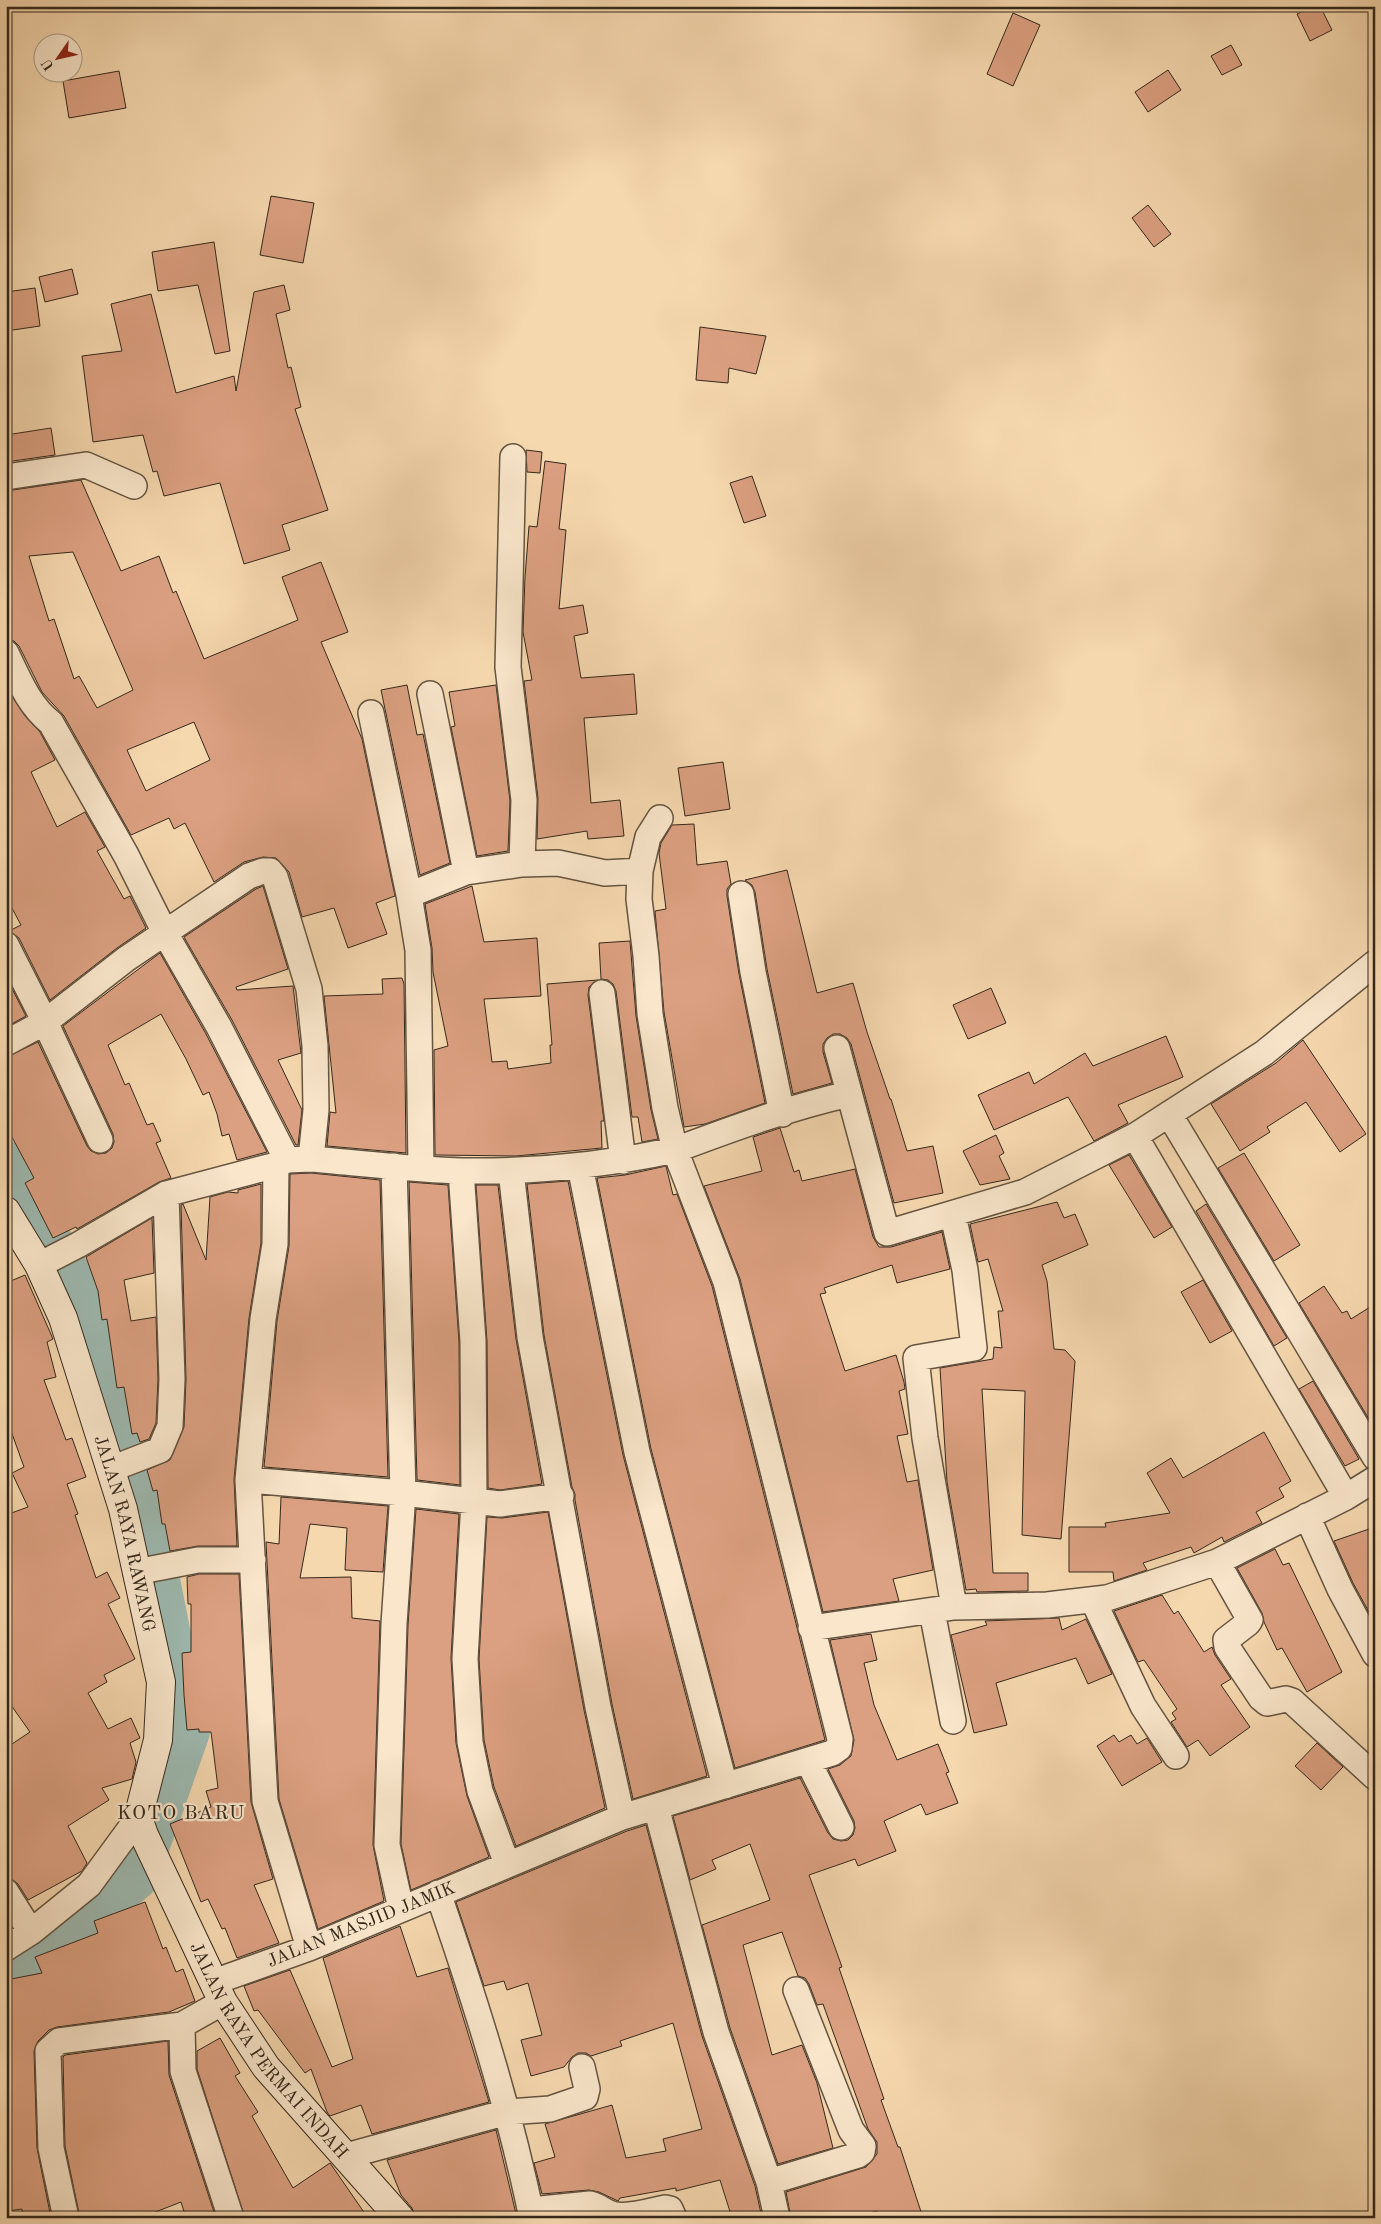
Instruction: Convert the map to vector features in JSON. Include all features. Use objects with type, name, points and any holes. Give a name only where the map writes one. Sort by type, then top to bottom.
[{"type":"main road","name":"JALAN RAYA RAWANG","points":[[10,1226],[44,1262],[142,1572],[161,1682],[158,1740],[141,1826]]},
{"type":"main road","name":"JALAN RAYA PERMAI INDAH","points":[[141,1826],[219,1992],[266,2067],[400,2218]]},
{"type":"street","points":[[513,457],[508,667],[524,800],[522,864]]},
{"type":"street","points":[[6,478],[86,465],[134,486]]},
{"type":"street","points":[[6,653],[27,697],[38,712],[51,723],[63,742],[126,855],[165,933],[211,1011],[292,1161]]},
{"type":"street","points":[[430,694],[466,872]]},
{"type":"street","points":[[371,714],[409,895],[418,950],[421,1168]]},
{"type":"street","points":[[660,818],[648,837],[640,871],[639,899],[646,956],[650,1014],[665,1108],[675,1150],[726,1282],[811,1628],[943,1609],[1047,1606],[1107,1598],[1217,1562],[1346,1496],[1375,1479]]},
{"type":"street","points":[[409,895],[466,872],[522,864],[558,863],[605,873],[640,871]]},
{"type":"street","points":[[6,1043],[46,1022],[126,959],[249,876],[263,871],[270,871],[275,877],[309,989],[314,1046],[316,1110],[292,1161],[274,1244],[263,1319],[248,1480],[265,1801],[310,1948]]},
{"type":"street","points":[[741,894],[753,972],[782,1114]]},
{"type":"street","points":[[6,945],[46,1022],[100,1140]]},
{"type":"street","points":[[837,1048],[887,1233],[953,1215],[1025,1192],[1135,1136],[1264,1053],[1375,963]]},
{"type":"street","points":[[602,993],[623,1161]]},
{"type":"street","points":[[44,1262],[78,1246],[166,1194],[292,1161],[461,1171],[511,1171],[623,1161],[675,1150],[728,1130],[816,1102],[849,1094]]},
{"type":"street","points":[[1169,1114],[1375,1456]]},
{"type":"street","points":[[1135,1136],[1346,1496]]},
{"type":"street","points":[[394,1166],[403,1493],[394,1624],[387,1845],[402,1909]]},
{"type":"street","points":[[580,1166],[637,1452],[725,1786]]},
{"type":"street","points":[[461,1171],[473,1342],[474,1501],[465,1659],[470,1742],[480,1791],[507,1864]]},
{"type":"street","points":[[511,1171],[530,1337],[561,1496],[598,1706],[622,1817]]},
{"type":"street","points":[[111,1469],[160,1450],[170,1426],[172,1379],[166,1194]]},
{"type":"street","points":[[953,1215],[965,1270],[974,1348],[916,1358],[953,1721]]},
{"type":"street","points":[[248,1480],[403,1493],[500,1504],[561,1496]]},
{"type":"street","points":[[1307,1516],[1340,1589],[1375,1654]]},
{"type":"street","points":[[142,1572],[198,1560],[253,1560]]},
{"type":"street","points":[[1217,1562],[1250,1620],[1248,1624],[1226,1640],[1227,1647],[1261,1698],[1267,1703],[1286,1699],[1292,1701],[1375,1777]]},
{"type":"street","points":[[1093,1600],[1143,1706],[1176,1756]]},
{"type":"street","name":"JALAN MASJID JAMIK","points":[[182,2025],[219,1992],[310,1948],[507,1864],[622,1817],[837,1751],[840,1739],[811,1628]]},
{"type":"street","points":[[808,1761],[841,1827]]},
{"type":"street","points":[[656,1807],[716,2032],[769,2182],[777,2218]]},
{"type":"street","points":[[6,1948],[31,1932],[89,1885],[141,1826]]},
{"type":"street","points":[[6,1892],[31,1932]]},
{"type":"street","points":[[438,1894],[480,2014],[507,2112],[531,2214],[590,2204],[620,2216],[665,2208],[670,2209],[674,2218]]},
{"type":"street","points":[[769,2182],[858,2155],[862,2152],[863,2146],[851,2130],[796,1990]]},
{"type":"street","points":[[66,2218],[51,2148],[48,2051],[59,2041],[182,2025],[183,2071],[231,2218]]},
{"type":"street","points":[[346,2156],[507,2112],[550,2109],[585,2097],[587,2089],[582,2067]]},
{"type":"building","points":[[1314,6],[1320,6],[1332,30],[1310,41],[1297,14]]},
{"type":"building","points":[[1013,13],[1040,25],[1013,86],[987,74]]},
{"type":"building","points":[[1231,45],[1242,65],[1222,75],[1211,56]]},
{"type":"building","points":[[1168,70],[1181,90],[1148,112],[1135,92]]},
{"type":"building","points":[[119,71],[126,108],[69,118],[63,82],[82,82],[82,78]]},
{"type":"building","points":[[271,196],[314,203],[303,263],[260,255]]},
{"type":"building","points":[[1148,205],[1171,234],[1154,247],[1132,218]]},
{"type":"building","points":[[214,242],[230,351],[215,354],[198,285],[158,291],[152,252]]},
{"type":"building","points":[[72,269],[78,294],[45,302],[39,277]]},
{"type":"building","points":[[284,285],[290,310],[276,314],[288,368],[291,367],[301,407],[295,409],[328,510],[282,525],[290,550],[244,564],[220,483],[164,496],[157,471],[153,472],[143,435],[93,442],[82,356],[122,351],[111,304],[151,294],[176,393],[234,376],[236,391],[254,292]]},
{"type":"building","points":[[35,288],[40,326],[6,331],[6,292]]},
{"type":"building","points":[[700,327],[766,336],[756,374],[729,368],[728,383],[696,380]]},
{"type":"building","points":[[51,428],[55,455],[6,462],[6,435]]},
{"type":"building","points":[[526,450],[542,452],[540,473],[527,472]]},
{"type":"building","points":[[545,461],[566,464],[559,529],[566,530],[559,609],[583,605],[588,633],[574,636],[581,678],[634,674],[637,714],[584,718],[591,803],[620,800],[624,836],[588,839],[587,831],[537,839],[538,798],[524,681],[532,680],[523,632],[529,526],[537,527]]},
{"type":"building","points":[[752,476],[766,516],[744,523],[730,483]]},
{"type":"building","points":[[81,480],[121,571],[159,556],[173,593],[176,591],[204,659],[298,620],[282,577],[321,562],[348,632],[321,642],[362,739],[395,896],[376,903],[387,934],[348,948],[334,908],[302,917],[289,872],[276,858],[263,857],[244,862],[214,882],[185,823],[174,829],[169,818],[131,835],[64,716],[42,692],[19,646],[14,641],[6,639],[6,491]],"holes":[[[73,552],[133,690],[97,708],[79,676],[74,679],[54,619],[49,621],[29,556]],[[194,722],[210,760],[146,791],[127,750]]]},
{"type":"building","points":[[407,685],[417,735],[423,734],[450,863],[420,875],[381,690]]},
{"type":"building","points":[[496,685],[510,801],[508,851],[477,856],[451,727],[455,726],[449,692]]},
{"type":"building","points":[[6,687],[25,716],[40,732],[55,760],[31,772],[57,827],[85,812],[105,847],[97,851],[124,899],[130,896],[146,928],[50,1000],[19,938],[9,931],[21,925],[6,897]]},
{"type":"building","points":[[723,762],[730,809],[685,816],[678,768]]},
{"type":"building","points":[[694,824],[697,865],[727,861],[731,884],[727,889],[727,896],[739,974],[765,1103],[705,1124],[684,1127],[664,1012],[655,911],[666,909],[659,853],[661,843],[672,825]]},
{"type":"building","points":[[787,870],[817,993],[853,983],[867,1032],[907,1151],[933,1146],[943,1193],[894,1203],[851,1044],[847,1038],[840,1034],[833,1034],[823,1044],[823,1052],[832,1083],[793,1094],[767,969],[755,892],[752,885],[745,880]]},
{"type":"building","points":[[263,886],[288,969],[236,987],[237,990],[293,986],[301,1053],[278,1060],[302,1110],[298,1145],[296,1145],[232,1020],[184,937]]},
{"type":"building","points":[[472,886],[484,942],[537,938],[541,996],[484,999],[492,1062],[507,1061],[508,1069],[551,1063],[550,1045],[552,1045],[547,984],[598,980],[589,987],[588,995],[604,1121],[601,1121],[602,1148],[516,1156],[435,1155],[434,1050],[448,1046],[433,972],[432,948],[425,904]]},
{"type":"building","points":[[630,941],[636,1016],[651,1110],[658,1139],[642,1142],[638,1117],[632,1117],[616,991],[613,984],[608,980],[601,979],[599,943]]},
{"type":"building","points":[[160,953],[206,1034],[267,1152],[237,1160],[229,1134],[222,1136],[209,1092],[203,1095],[161,1014],[108,1045],[125,1085],[129,1083],[147,1125],[153,1123],[161,1141],[156,1143],[171,1178],[159,1182],[77,1229],[76,1227],[53,1238],[25,1183],[34,1178],[6,1126],[6,1057],[38,1042],[87,1146],[91,1151],[98,1154],[106,1153],[112,1148],[114,1142],[113,1134],[63,1026]]},
{"type":"building","points":[[6,977],[26,1016],[6,1027]]},
{"type":"building","points":[[402,978],[404,984],[406,1153],[327,1146],[330,1112],[336,1113],[324,996],[383,994],[382,979]]},
{"type":"building","points":[[991,988],[1006,1023],[968,1039],[953,1005]]},
{"type":"building","points":[[1166,1036],[1183,1077],[1118,1105],[1128,1123],[1094,1141],[1068,1097],[994,1130],[978,1095],[1029,1072],[1034,1084],[1085,1053],[1093,1066]]},
{"type":"building","points":[[1303,1040],[1366,1134],[1340,1152],[1306,1102],[1267,1127],[1270,1132],[1240,1151],[1211,1104],[1276,1063]]},
{"type":"building","points":[[780,1128],[794,1172],[799,1170],[802,1181],[855,1169],[873,1237],[879,1247],[891,1247],[942,1232],[950,1269],[897,1283],[892,1265],[824,1288],[826,1293],[820,1294],[845,1371],[896,1355],[904,1382],[905,1389],[899,1391],[908,1434],[897,1436],[907,1482],[918,1480],[933,1570],[893,1579],[899,1601],[823,1612],[740,1279],[704,1186],[762,1171],[753,1137]]},
{"type":"building","points":[[996,1135],[1004,1153],[999,1156],[1010,1179],[980,1185],[963,1151]]},
{"type":"building","points":[[1244,1153],[1300,1245],[1274,1261],[1218,1168]]},
{"type":"building","points":[[1129,1155],[1172,1227],[1154,1238],[1109,1165]]},
{"type":"building","points":[[666,1166],[673,1195],[677,1194],[712,1286],[825,1740],[735,1768],[651,1449],[597,1178],[625,1175]]},
{"type":"building","points":[[311,1173],[380,1180],[388,1477],[264,1467],[277,1321],[289,1246],[290,1174]]},
{"type":"building","points":[[568,1181],[623,1455],[707,1776],[633,1799],[612,1704],[575,1494],[572,1487],[544,1335],[527,1184]]},
{"type":"building","points":[[409,1182],[448,1185],[459,1342],[460,1485],[417,1480]]},
{"type":"building","points":[[261,1184],[261,1243],[249,1318],[234,1479],[237,1546],[198,1546],[170,1551],[165,1524],[162,1524],[157,1490],[153,1491],[147,1470],[170,1460],[184,1427],[186,1379],[181,1205],[183,1204],[206,1260],[210,1197],[228,1192],[238,1193],[238,1190]]},
{"type":"building","points":[[476,1185],[498,1185],[516,1339],[542,1484],[500,1490],[488,1488],[487,1341]]},
{"type":"building","points":[[1057,1202],[1064,1218],[1075,1214],[1088,1245],[1042,1265],[1047,1281],[1054,1349],[1065,1350],[1075,1361],[1061,1539],[1022,1535],[1025,1391],[982,1389],[993,1573],[1028,1573],[1028,1591],[977,1592],[976,1589],[966,1590],[947,1482],[940,1368],[993,1359],[994,1347],[1002,1348],[998,1311],[1003,1311],[988,1259],[978,1262],[970,1224]]},
{"type":"building","points":[[1206,1204],[1287,1338],[1274,1346],[1196,1211]]},
{"type":"building","points":[[152,1218],[154,1273],[124,1280],[131,1321],[156,1317],[158,1379],[156,1423],[149,1439],[140,1442],[137,1433],[132,1434],[124,1387],[117,1388],[107,1319],[102,1320],[98,1291],[86,1257]]},
{"type":"building","points":[[25,1275],[53,1339],[47,1342],[56,1377],[44,1380],[66,1440],[72,1438],[86,1477],[67,1484],[78,1514],[75,1515],[96,1578],[107,1572],[120,1598],[108,1604],[135,1659],[104,1675],[107,1682],[88,1693],[108,1729],[131,1718],[140,1738],[130,1743],[136,1762],[132,1779],[102,1788],[109,1800],[68,1826],[87,1863],[82,1871],[28,1900],[18,1884],[6,1878],[6,1748],[30,1732],[6,1698],[6,1515],[28,1507],[12,1473],[24,1467],[6,1417],[6,1283]]},
{"type":"building","points":[[1203,1280],[1232,1331],[1210,1343],[1181,1292]]},
{"type":"building","points":[[1324,1286],[1342,1313],[1347,1311],[1351,1319],[1375,1304],[1375,1429],[1299,1303]]},
{"type":"building","points":[[1313,1381],[1359,1459],[1345,1466],[1299,1389]]},
{"type":"building","points":[[1264,1432],[1291,1481],[1279,1488],[1284,1497],[1256,1512],[1262,1523],[1224,1542],[1222,1537],[1194,1553],[1191,1547],[1143,1563],[1147,1570],[1114,1581],[1113,1572],[1069,1572],[1069,1527],[1106,1527],[1105,1523],[1170,1513],[1147,1473],[1171,1458],[1183,1478]]},
{"type":"building","points":[[281,1497],[388,1506],[383,1572],[345,1570],[347,1528],[310,1524],[300,1578],[351,1577],[352,1618],[380,1621],[373,1845],[384,1901],[318,1929],[279,1799],[266,1542],[279,1544]]},
{"type":"building","points":[[416,1509],[459,1514],[451,1658],[456,1743],[467,1796],[489,1857],[411,1890],[401,1844],[408,1625]]},
{"type":"building","points":[[548,1512],[584,1710],[605,1808],[516,1846],[494,1787],[484,1740],[479,1659],[487,1517],[502,1518]]},
{"type":"building","points":[[1375,1527],[1375,1623],[1353,1583],[1334,1541]]},
{"type":"building","points":[[1275,1549],[1283,1565],[1289,1563],[1342,1672],[1307,1692],[1282,1648],[1277,1650],[1264,1622],[1262,1613],[1237,1568]]},
{"type":"building","points":[[199,1574],[239,1574],[251,1802],[273,1879],[254,1885],[279,1943],[237,1958],[225,1928],[222,1929],[208,1899],[201,1902],[170,1824],[211,1807],[206,1791],[218,1788],[211,1732],[199,1732],[199,1729],[187,1730],[182,1653],[191,1652],[191,1604],[188,1604],[187,1577]]},
{"type":"building","points":[[1162,1595],[1174,1614],[1178,1611],[1204,1652],[1212,1647],[1215,1655],[1231,1679],[1221,1685],[1250,1727],[1210,1756],[1198,1740],[1187,1747],[1171,1722],[1176,1719],[1172,1713],[1177,1709],[1144,1660],[1138,1662],[1114,1611]]},
{"type":"building","points":[[1059,1618],[1062,1630],[1086,1619],[1112,1674],[1088,1684],[1076,1658],[996,1683],[1007,1725],[974,1733],[951,1635],[987,1625],[985,1621]]},
{"type":"building","points":[[871,1634],[877,1660],[864,1663],[874,1705],[897,1760],[938,1744],[949,1772],[946,1773],[958,1803],[926,1815],[921,1804],[884,1821],[896,1851],[858,1866],[855,1859],[809,1875],[842,1967],[839,1968],[884,2099],[881,2100],[898,2147],[900,2147],[923,2218],[879,2218],[877,2211],[851,2218],[791,2218],[786,2192],[866,2167],[877,2154],[877,2142],[868,2129],[823,2004],[817,2005],[809,1984],[805,1978],[798,1976],[782,1932],[743,1945],[772,2055],[802,2045],[817,2083],[833,2148],[778,2164],[730,2028],[702,1925],[770,1900],[750,1844],[712,1860],[716,1869],[690,1880],[673,1816],[800,1778],[828,1833],[833,1839],[848,1840],[853,1835],[854,1821],[828,1769],[840,1765],[851,1756],[854,1740],[830,1640]]},
{"type":"building","points":[[1114,1735],[1119,1742],[1131,1735],[1137,1744],[1147,1738],[1162,1762],[1122,1786],[1097,1746]]},
{"type":"building","points":[[1317,1743],[1343,1767],[1321,1790],[1295,1766]]},
{"type":"building","points":[[646,1825],[702,2036],[755,2186],[762,2218],[732,2218],[720,2180],[676,2191],[676,2188],[620,2198],[618,2201],[599,2192],[589,2190],[542,2194],[534,2163],[555,2157],[545,2124],[612,2105],[626,2158],[666,2151],[663,2139],[702,2129],[673,2023],[620,2041],[622,2046],[591,2056],[586,2053],[578,2053],[564,2067],[531,2076],[521,2040],[542,2035],[528,1983],[507,1990],[504,1981],[484,1986],[456,1902],[627,1831]]},
{"type":"building","points":[[145,1902],[163,1949],[166,1947],[176,1972],[183,1969],[195,2001],[169,2012],[57,2027],[49,2030],[38,2041],[34,2051],[37,2148],[51,2218],[23,2218],[22,2209],[8,2211],[6,2198],[6,1980],[42,1973],[35,1957],[98,1933],[94,1921]]},
{"type":"building","points":[[400,1926],[417,1977],[448,1968],[489,2102],[372,2134],[361,2105],[330,2116],[311,2069],[305,2073],[258,2010],[254,2011],[244,1986],[290,1970],[332,2067],[353,2059],[323,1958]]},
{"type":"building","points":[[220,2038],[240,2073],[235,2076],[258,2112],[252,2116],[293,2188],[330,2163],[368,2218],[245,2218],[197,2069],[197,2051]]},
{"type":"building","points":[[168,2041],[169,2075],[216,2218],[186,2218],[181,2202],[140,2218],[80,2218],[65,2146],[63,2057],[65,2055]]},
{"type":"building","points":[[496,2130],[517,2218],[415,2218],[412,2208],[401,2195],[387,2160]]},
{"type":"waterway","points":[[6,1165],[83,1304],[125,1451]]},
{"type":"waterway","points":[[6,1967],[77,1923],[135,1876],[186,1731],[138,1490]]},
{"type":"district","name":"KOTO BARU","points":[[181,1812]]}]
